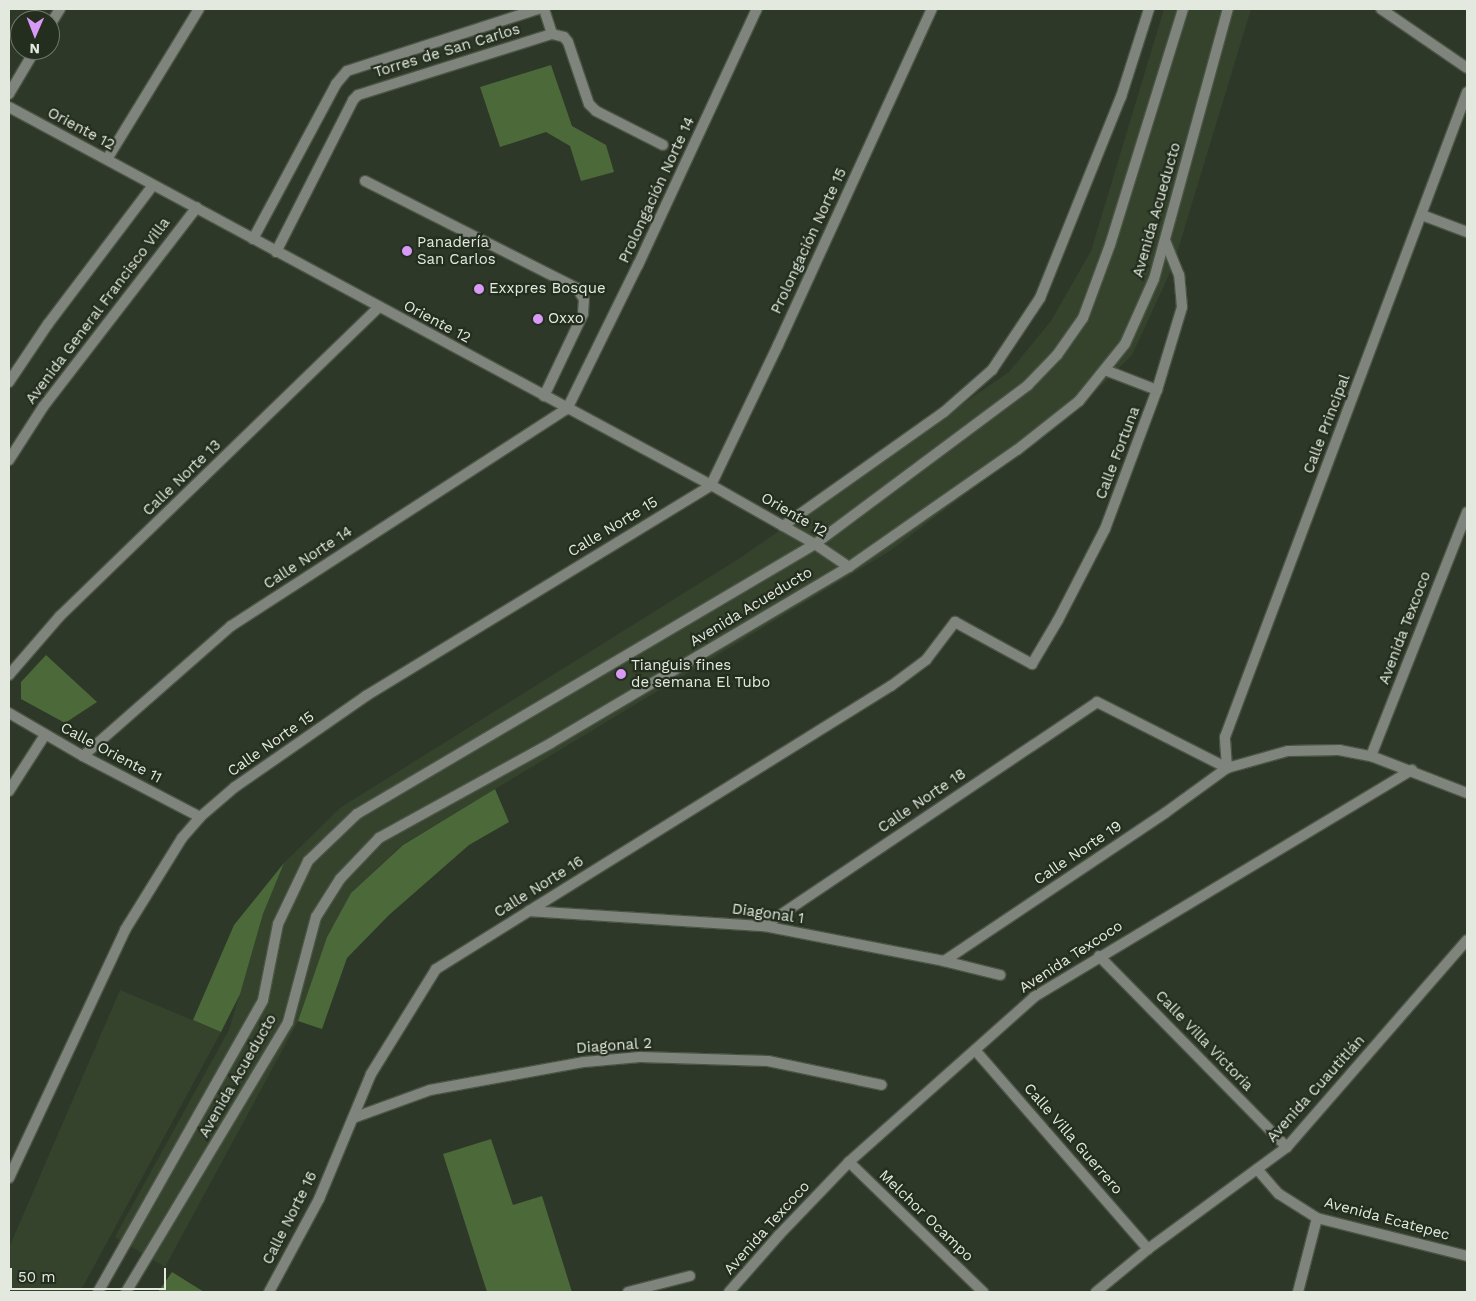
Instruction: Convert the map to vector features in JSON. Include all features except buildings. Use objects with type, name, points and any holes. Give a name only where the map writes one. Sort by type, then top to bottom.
[{"type":"street","points":[[107,160],[199,9]]},
{"type":"street","name":"Torres de San Carlos","points":[[253,239],[336,84],[347,71],[538,9]]},
{"type":"street","points":[[544,9],[552,34],[564,37],[568,42],[586,96],[596,111],[663,145]]},
{"type":"street","name":"Prolongación Norte 14","points":[[567,409],[638,265],[757,9]]},
{"type":"street","name":"Prolongación Norte 15","points":[[711,485],[778,345],[932,9]]},
{"type":"street","points":[[782,526],[944,412],[992,370],[1040,298],[1121,97],[1149,9]]},
{"type":"street","name":"Avenida Acueducto","points":[[98,1292],[263,1000],[278,924],[308,861],[357,814],[815,544],[1028,385],[1057,355],[1083,318],[1110,245],[1183,9]]},
{"type":"street","name":"Avenida Acueducto","points":[[126,1292],[288,1022],[316,917],[340,879],[379,838],[551,742],[849,567],[1017,450],[1079,401],[1125,344],[1154,279],[1166,241],[1228,9]]},
{"type":"street","points":[[1381,9],[1467,68]]},
{"type":"street","name":"Torres de San Carlos","points":[[276,252],[353,100],[358,95],[552,34]]},
{"type":"street","points":[[9,94],[29,60]]},
{"type":"street","name":"Calle Principal","points":[[1227,768],[1225,737],[1467,92]]},
{"type":"street","name":"Oriente 12","points":[[9,107],[711,485],[815,544],[849,567]]},
{"type":"street","points":[[365,181],[577,288],[584,299],[583,314],[544,396]]},
{"type":"street","name":"Avenida General Francisco Villa","points":[[9,382],[48,324],[153,185]]},
{"type":"street","name":"Avenida General Francisco Villa","points":[[9,460],[43,407],[197,207]]},
{"type":"street","points":[[1422,215],[1467,232]]},
{"type":"street","name":"Calle Fortuna","points":[[955,622],[1032,664],[1058,620],[1105,529],[1157,390],[1182,307],[1179,275],[1166,241]]},
{"type":"street","name":"Calle Norte 13","points":[[9,675],[60,616],[379,307]]},
{"type":"street","points":[[1105,370],[1157,390]]},
{"type":"street","name":"Calle Norte 14","points":[[83,756],[231,626],[567,409]]},
{"type":"street","name":"Calle Norte 15","points":[[9,1178],[125,930],[182,838],[200,817],[235,787],[366,696],[711,485]]},
{"type":"street","name":"Avenida Texcoco","points":[[1372,756],[1467,512]]},
{"type":"street","name":"Calle Norte 16","points":[[269,1292],[319,1199],[371,1074],[436,969],[891,686],[926,660],[955,622]]},
{"type":"street","name":"Calle Norte 18","points":[[764,926],[1097,702],[1227,768]]},
{"type":"street","name":"Calle Oriente 11","points":[[9,713],[83,756],[200,817]]},
{"type":"street","points":[[9,791],[46,735]]},
{"type":"street","points":[[1227,768],[1288,751],[1339,750],[1372,756],[1467,793]]},
{"type":"street","name":"Calle Norte 19","points":[[944,961],[1165,813],[1227,768]]},
{"type":"street","name":"Avenida Texcoco","points":[[734,1290],[779,1235],[849,1162],[1034,996],[1412,770]]},
{"type":"street","name":"Diagonal 1","points":[[529,911],[764,926],[944,961],[1000,975]]},
{"type":"street","name":"Avenida Cuautitlán","points":[[1096,1292],[1148,1249],[1287,1147],[1467,940]]},
{"type":"street","name":"Calle Villa Victoria","points":[[1099,956],[1287,1147]]},
{"type":"street","name":"Calle Villa Guerrero","points":[[974,1050],[1148,1249]]},
{"type":"street","name":"Diagonal 2","points":[[353,1118],[430,1090],[584,1062],[640,1057],[768,1061],[882,1085]]},
{"type":"street","name":"Melchor Ocampo","points":[[849,1162],[983,1292]]},
{"type":"street","name":"Avenida Ecatepec","points":[[1257,1169],[1279,1194],[1317,1218],[1467,1256]]},
{"type":"street","points":[[1298,1292],[1317,1218]]},
{"type":"street","points":[[628,1292],[690,1276]]},
{"type":"shaded area","name":"Tianguis fines de semana El Tubo","points":[[1164,9],[1251,9],[1173,266],[1132,355],[1075,411],[890,551],[402,845],[351,893],[327,937],[298,1021],[165,1267],[115,1237],[229,1030],[263,914],[284,863],[340,808],[740,558],[1009,372],[1051,321],[1091,251]]},
{"type":"shaded area","points":[[120,990],[221,1032],[80,1292],[11,1292],[9,1291],[9,1248]]},
{"type":"green space","points":[[551,65],[572,126],[606,145],[614,172],[581,181],[570,146],[546,132],[500,147],[480,87]]},
{"type":"green space","points":[[46,655],[97,702],[65,723],[21,699],[21,682]]},
{"type":"green space","points":[[495,789],[509,822],[469,845],[389,915],[347,958],[322,1029],[298,1021],[327,937],[351,893],[403,845]]},
{"type":"green space","points":[[284,863],[263,914],[240,994],[221,1032],[193,1020],[234,925]]},
{"type":"green space","points":[[491,1139],[513,1205],[542,1196],[572,1292],[487,1292],[443,1154]]},
{"type":"green space","points":[[172,1272],[204,1292],[158,1292]]},
{"type":"place","name":"Panadería San Carlos","points":[[407,251]]},
{"type":"place","name":"Exxpres Bosque","points":[[479,289]]},
{"type":"place","name":"Oxxo","points":[[538,319]]},
{"type":"place","name":"Tianguis fines de semana El Tubo","points":[[621,674]]}]
